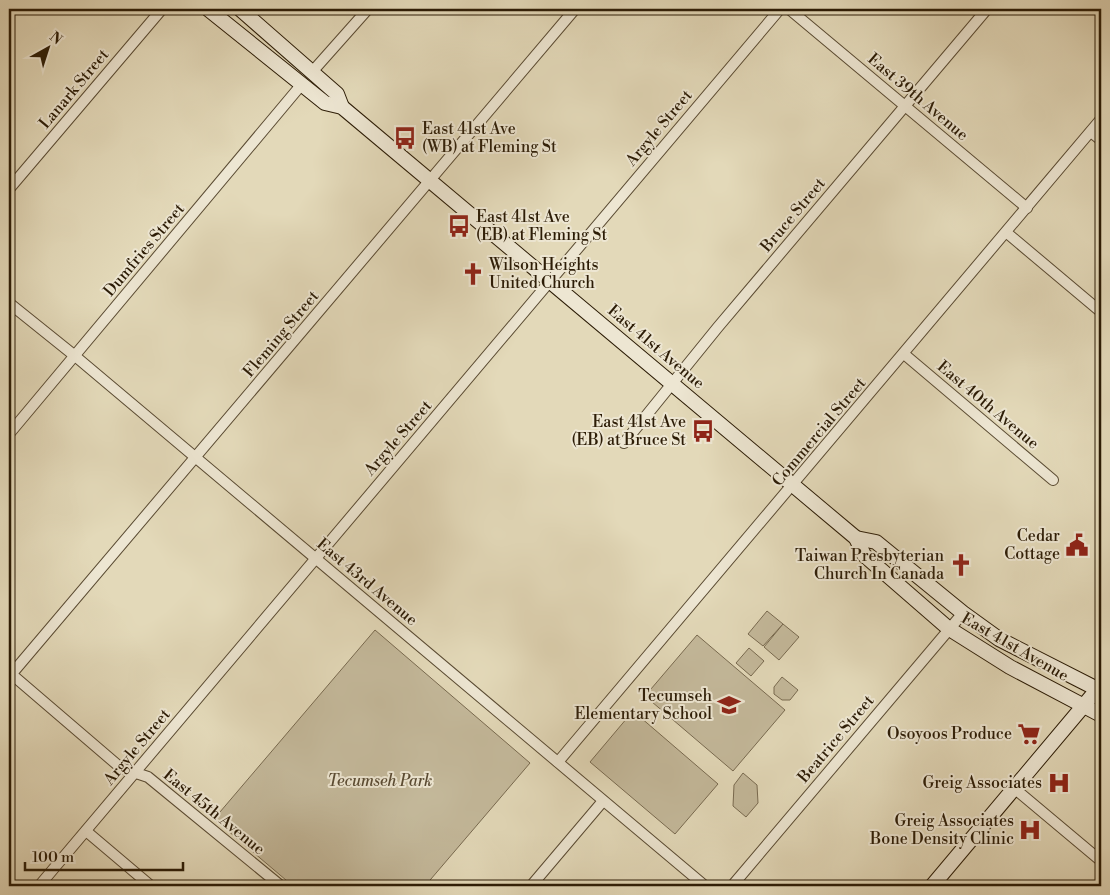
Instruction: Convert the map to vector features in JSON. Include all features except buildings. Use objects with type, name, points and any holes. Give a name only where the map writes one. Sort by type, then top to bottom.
[{"type":"main road","name":"East 41st Avenue","points":[[208,9],[325,103],[342,107],[672,383],[856,538],[864,555],[948,628],[1010,667],[1101,715]]},
{"type":"main road","name":"East 41st Avenue","points":[[240,9],[337,94],[342,107]]},
{"type":"main road","name":"East 41st Avenue","points":[[856,538],[876,542],[964,613],[1006,643],[1100,688]]},
{"type":"main road","points":[[932,886],[1100,688]]},
{"type":"street","name":"Lanark Street","points":[[9,189],[162,9]]},
{"type":"street","points":[[312,72],[368,9]]},
{"type":"street","name":"Fleming Street","points":[[10,674],[575,9]]},
{"type":"street","name":"Argyle Street","points":[[40,886],[780,9]]},
{"type":"street","name":"East 39th Avenue","points":[[789,9],[1027,208]]},
{"type":"street","name":"Bruce Street","points":[[624,443],[672,383],[987,9]]},
{"type":"street","name":"Dumfries Street","points":[[9,434],[302,84]]},
{"type":"street","name":"Commercial Street","points":[[558,762],[1007,233],[1101,119]]},
{"type":"street","points":[[1091,132],[1101,140]]},
{"type":"street","points":[[1007,233],[1101,312]]},
{"type":"street","name":"East 43rd Avenue","points":[[9,303],[75,356],[705,886]]},
{"type":"street","name":"East 40th Avenue","points":[[904,354],[1053,480]]},
{"type":"street","name":"Beatrice Street","points":[[732,886],[948,628],[964,613]]},
{"type":"street","name":"East 45th Avenue","points":[[10,674],[121,768],[148,777],[281,886]]},
{"type":"street","points":[[1014,788],[1101,861]]},
{"type":"street","points":[[531,886],[603,801]]},
{"type":"street","points":[[86,831],[151,886]]},
{"type":"green space","points":[[767,611],[783,624],[763,646],[748,634]]},
{"type":"green space","points":[[783,624],[799,637],[779,660],[764,647]]},
{"type":"green space","name":"Tecumseh Park","points":[[375,630],[530,763],[425,886],[293,886],[214,819]]},
{"type":"green space","points":[[697,635],[785,710],[733,771],[645,696]]},
{"type":"green space","points":[[749,648],[764,661],[751,676],[736,663]]},
{"type":"green space","points":[[782,677],[798,690],[790,700],[782,700],[774,694],[774,687]]},
{"type":"green space","points":[[633,711],[718,784],[675,834],[590,762]]},
{"type":"green space","points":[[743,773],[757,785],[758,803],[746,817],[733,806],[734,785]]},
{"type":"place","name":"East 41st Ave (WB) at Fleming St","points":[[405,138]]},
{"type":"place","name":"East 41st Ave (EB) at Fleming St","points":[[459,226]]},
{"type":"place","name":"Wilson Heights United Church","points":[[473,274]]},
{"type":"place","name":"East 41st Ave (EB) at Bruce St","points":[[703,431]]},
{"type":"place","name":"Cedar Cottage","points":[[1077,545]]},
{"type":"place","name":"Taiwan Presbyterian Church In Canada","points":[[961,565]]},
{"type":"place","name":"Tecumseh Elementary School","points":[[729,705]]},
{"type":"place","name":"Osoyoos Produce","points":[[1029,734]]},
{"type":"place","name":"Greig Associates","points":[[1059,783]]},
{"type":"place","name":"Greig Associates Bone Density Clinic","points":[[1030,830]]}]
